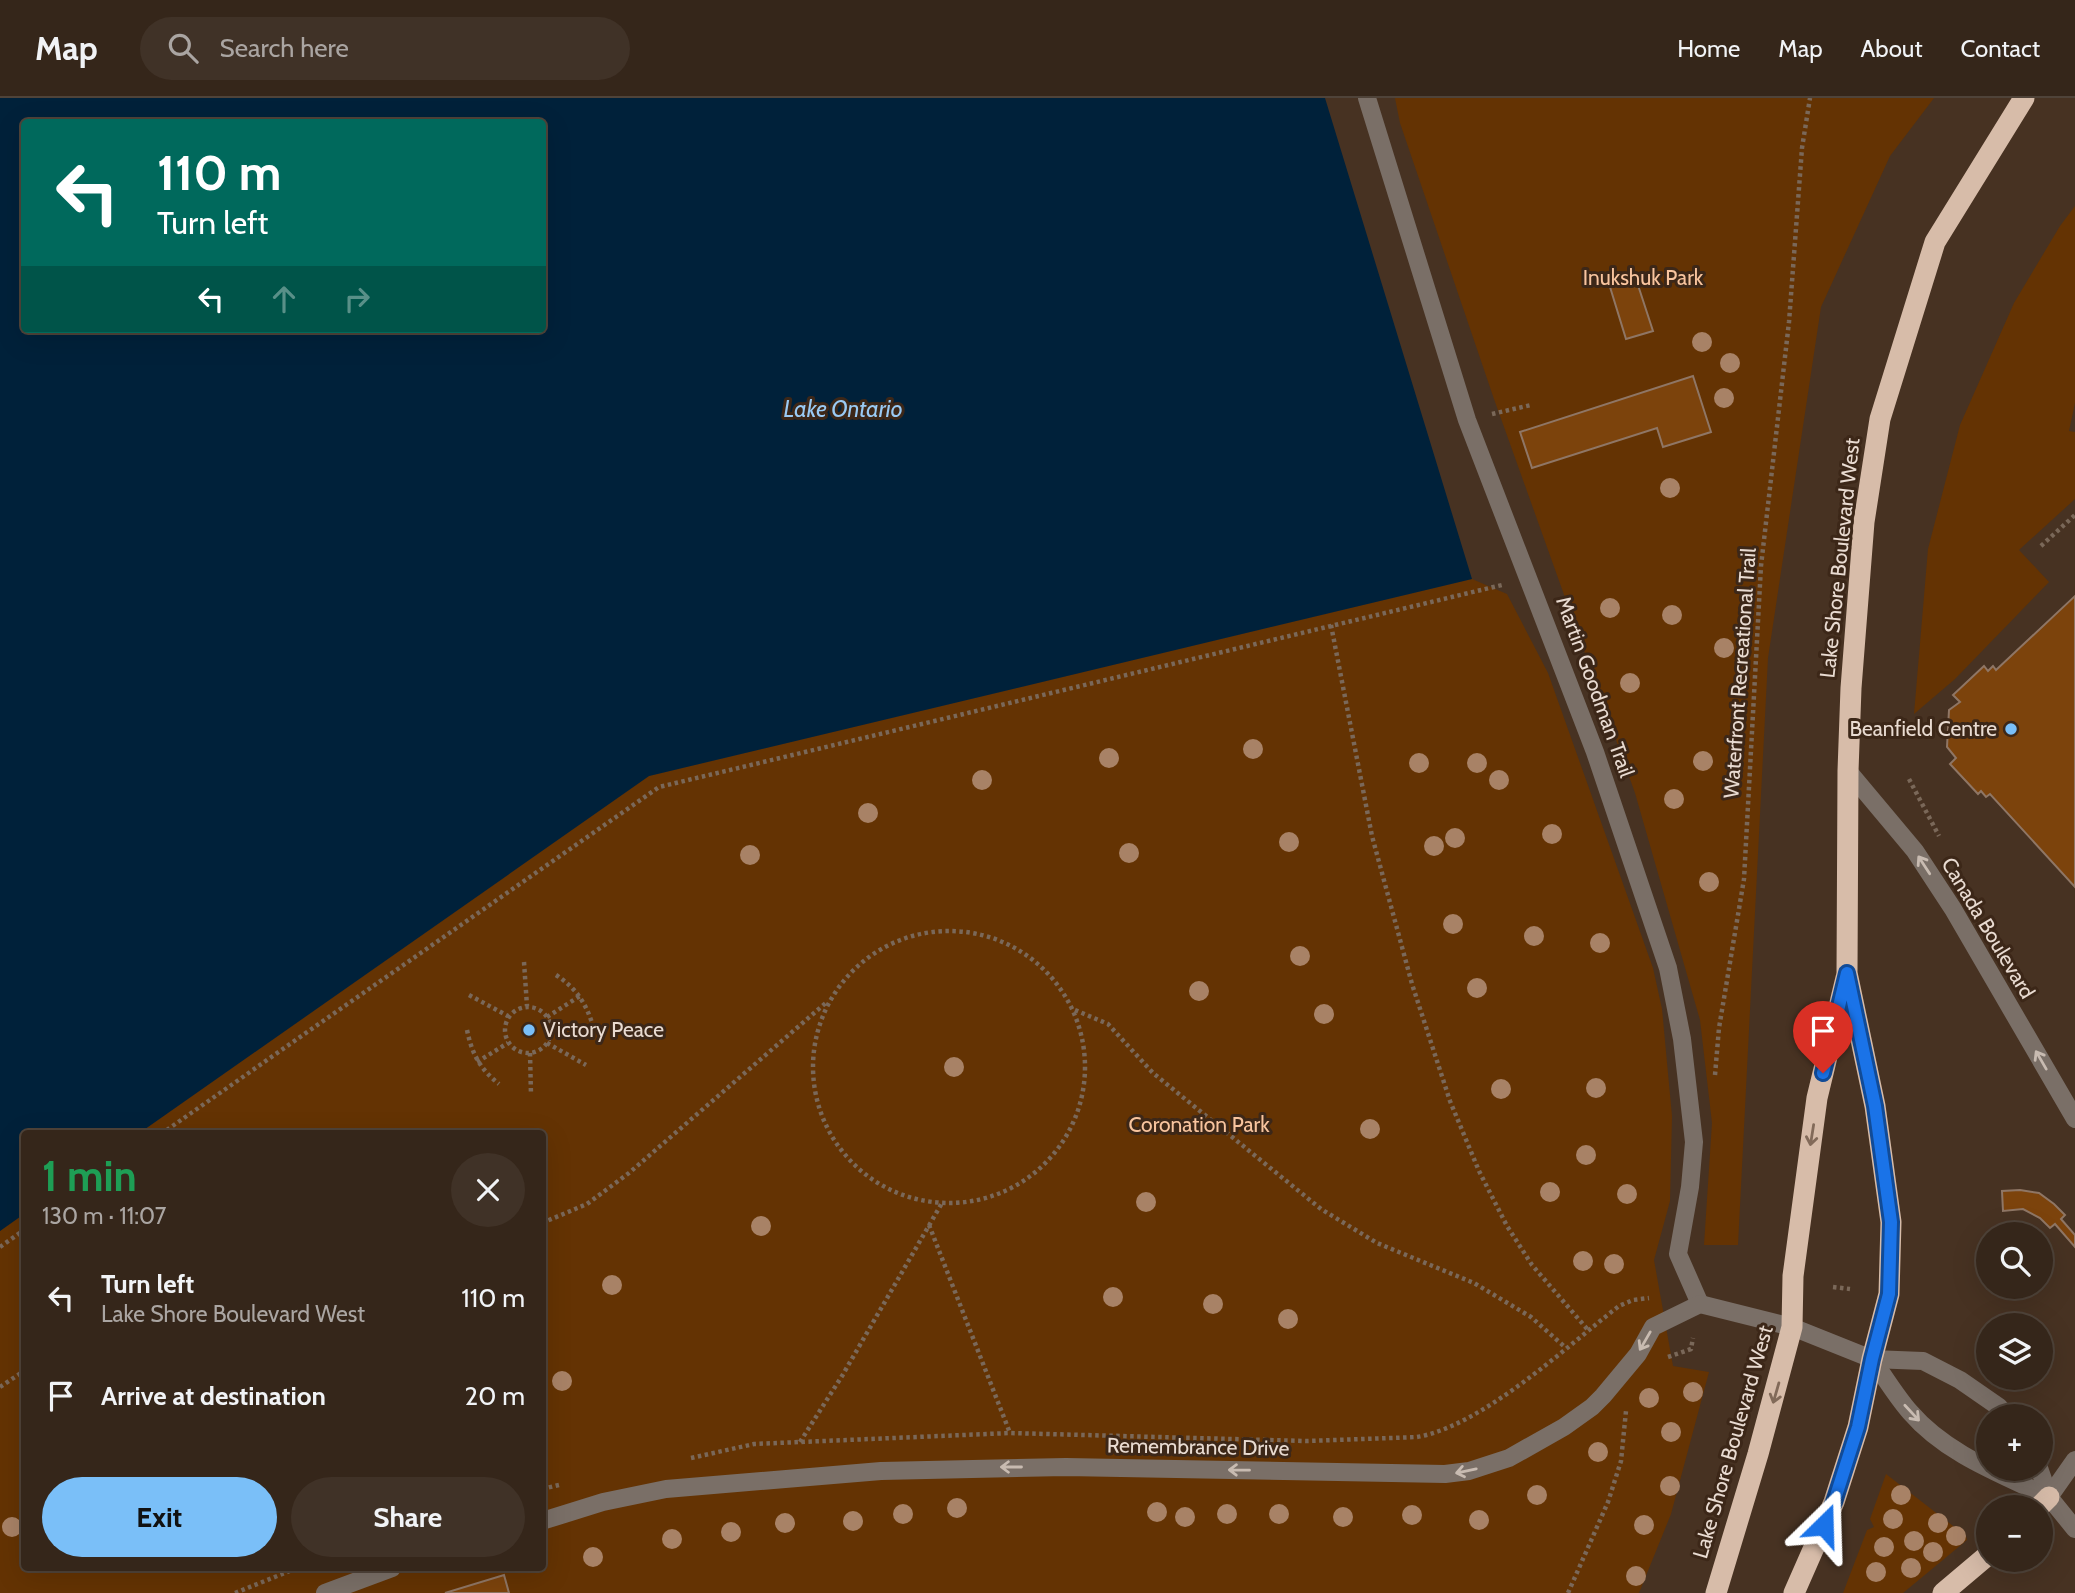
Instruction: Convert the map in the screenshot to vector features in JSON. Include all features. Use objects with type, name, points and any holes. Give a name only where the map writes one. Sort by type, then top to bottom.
[{"type":"highway","name":"Lake Shore Boulevard West","points":[[1794,1593],[1834,1502],[1858,1427],[1889,1294],[1891,1222],[1875,1106],[1847,973],[1851,688],[1861,561],[1880,419],[1935,242],[2024,98]]},
{"type":"highway","name":"Lake Shore Boulevard West","points":[[1716,1593],[1758,1454],[1792,1327],[1793,1276],[1815,1110],[1847,973]]},
{"type":"highway","points":[[1943,1593],[1976,1565]]},
{"type":"street","name":"Martin Goodman Trail","points":[[1367,98],[1467,420],[1595,752],[1668,968],[1682,1039],[1694,1142],[1690,1187],[1678,1254],[1700,1304]]},
{"type":"street","name":"Canada Boulevard","points":[[1848,771],[1915,851],[1953,909],[2075,1119]]},
{"type":"street","points":[[1700,1304],[1792,1327],[1872,1359],[1923,1361],[1959,1380],[1995,1404]]},
{"type":"street","name":"Remembrance Drive","points":[[546,1520],[603,1502],[666,1489],[881,1471],[1066,1467],[1445,1474],[1469,1471],[1517,1454],[1579,1417],[1603,1396],[1638,1354],[1653,1327],[1700,1304]]},
{"type":"street","points":[[1872,1359],[1910,1413],[1970,1460],[2032,1495]]},
{"type":"street","points":[[2049,1495],[2075,1460]]},
{"type":"street","points":[[2053,1510],[2075,1529]]},
{"type":"street","points":[[325,1593],[384,1571]]},
{"type":"path","name":"Waterfront Recreational Trail","points":[[1715,1080],[1719,1028],[1744,879],[1761,566],[1789,322],[1802,148],[1810,98]]},
{"type":"path","points":[[1467,420],[1531,405]]},
{"type":"path","points":[[2041,546],[2075,515]]},
{"type":"path","points":[[167,1130],[659,788],[1530,578]]},
{"type":"path","points":[[1331,625],[1372,836],[1412,984],[1450,1101],[1479,1171],[1507,1226],[1532,1265],[1588,1330]]},
{"type":"path","points":[[948,931],[981,934],[1017,948],[1043,967],[1074,1009],[1085,1046],[1085,1081],[1079,1110],[1061,1144],[1047,1161],[997,1194],[942,1203],[902,1196],[876,1185],[847,1158],[831,1134],[817,1099],[814,1067],[818,1027],[838,986],[862,964],[894,943],[910,937],[948,931]]},
{"type":"path","points":[[524,962],[527,1006]]},
{"type":"path","points":[[556,975],[580,996],[593,1026]]},
{"type":"path","points":[[469,995],[508,1016]]},
{"type":"path","points":[[547,1017],[580,996]]},
{"type":"path","points":[[546,1221],[587,1204],[629,1173],[830,999]]},
{"type":"path","points":[[527,1006],[538,1009],[547,1017],[551,1030],[547,1043],[537,1052],[530,1053],[517,1051],[508,1043],[504,1030],[508,1016],[520,1007],[527,1006]]},
{"type":"path","points":[[1074,1009],[1108,1024],[1153,1073],[1321,1209],[1377,1243],[1474,1283],[1531,1317],[1566,1348]]},
{"type":"path","points":[[467,1030],[477,1062],[499,1084]]},
{"type":"path","points":[[477,1062],[508,1043]]},
{"type":"path","points":[[547,1043],[586,1065]]},
{"type":"path","points":[[530,1053],[531,1095]]},
{"type":"path","points":[[800,1442],[842,1376],[942,1203]]},
{"type":"path","points":[[929,1225],[1010,1433],[1307,1441],[1417,1437],[1457,1424],[1532,1375],[1619,1306],[1633,1300],[1651,1298],[1700,1304]]},
{"type":"path","points":[[0,1247],[21,1232]]},
{"type":"path","points":[[1833,1287],[1850,1289]]},
{"type":"path","points":[[1660,1363],[1668,1357],[1691,1349]]},
{"type":"path","points":[[0,1387],[21,1373]]},
{"type":"path","points":[[1568,1593],[1608,1502],[1621,1461],[1626,1410],[1633,1400]]},
{"type":"path","points":[[235,1593],[290,1571]]},
{"type":"green space","name":"Inukshuk Park","points":[[1395,98],[1934,98],[1890,156],[1821,307],[1768,658],[1738,1245],[1704,1245],[1712,1123],[1700,1020],[1635,793],[1494,399],[1400,123]]},
{"type":"green space","points":[[2075,206],[2075,403],[2069,431],[2075,432],[2075,499],[2019,550],[2049,582],[1955,679],[1914,714],[1928,549],[1960,425],[2014,303]]},
{"type":"green space","name":"Coronation Park","points":[[1472,579],[1507,594],[1548,673],[1653,968],[1662,1009],[1672,1116],[1670,1201],[1654,1260],[1673,1366],[1709,1372],[1671,1514],[1639,1593],[0,1593],[0,1231],[21,1216],[21,1571],[546,1571],[546,1130],[144,1130],[649,776]]},
{"type":"green space","points":[[1886,1474],[1966,1536],[1967,1540],[1903,1593],[1843,1593],[1867,1530],[1874,1527],[1870,1519]]},
{"type":"water","name":"Lake Ontario","points":[[0,98],[1325,98],[1472,579],[649,776],[144,1130],[21,1130],[21,1216],[0,1231]]},
{"type":"building","points":[[1636,279],[1653,331],[1626,339],[1610,287]]},
{"type":"building","points":[[1693,376],[1711,432],[1663,447],[1657,428],[1532,468],[1520,432]]},
{"type":"building","name":"Beanfield Centre","points":[[2075,596],[2075,887],[1990,794],[1986,797],[1981,791],[1978,794],[1950,764],[1956,758],[1947,747],[1949,710],[1960,702],[1953,695],[1984,666],[1988,671],[1993,666],[1996,670]]},
{"type":"building","points":[[2002,1191],[2039,1193],[2054,1204],[2065,1215],[2061,1219],[2075,1235],[2075,1247],[2055,1224],[2053,1226],[2053,1222],[2044,1222],[2023,1209],[2003,1211]]},
{"type":"building","points":[[504,1575],[509,1593],[445,1593]]},
{"type":"place","name":"Beanfield Centre","points":[[2011,729]]},
{"type":"place","name":"Victory Peace","points":[[529,1030]]},
{"type":"route","points":[[1823,1073],[1847,973],[1875,1106],[1891,1222],[1889,1294],[1858,1427],[1824,1525]]}]
